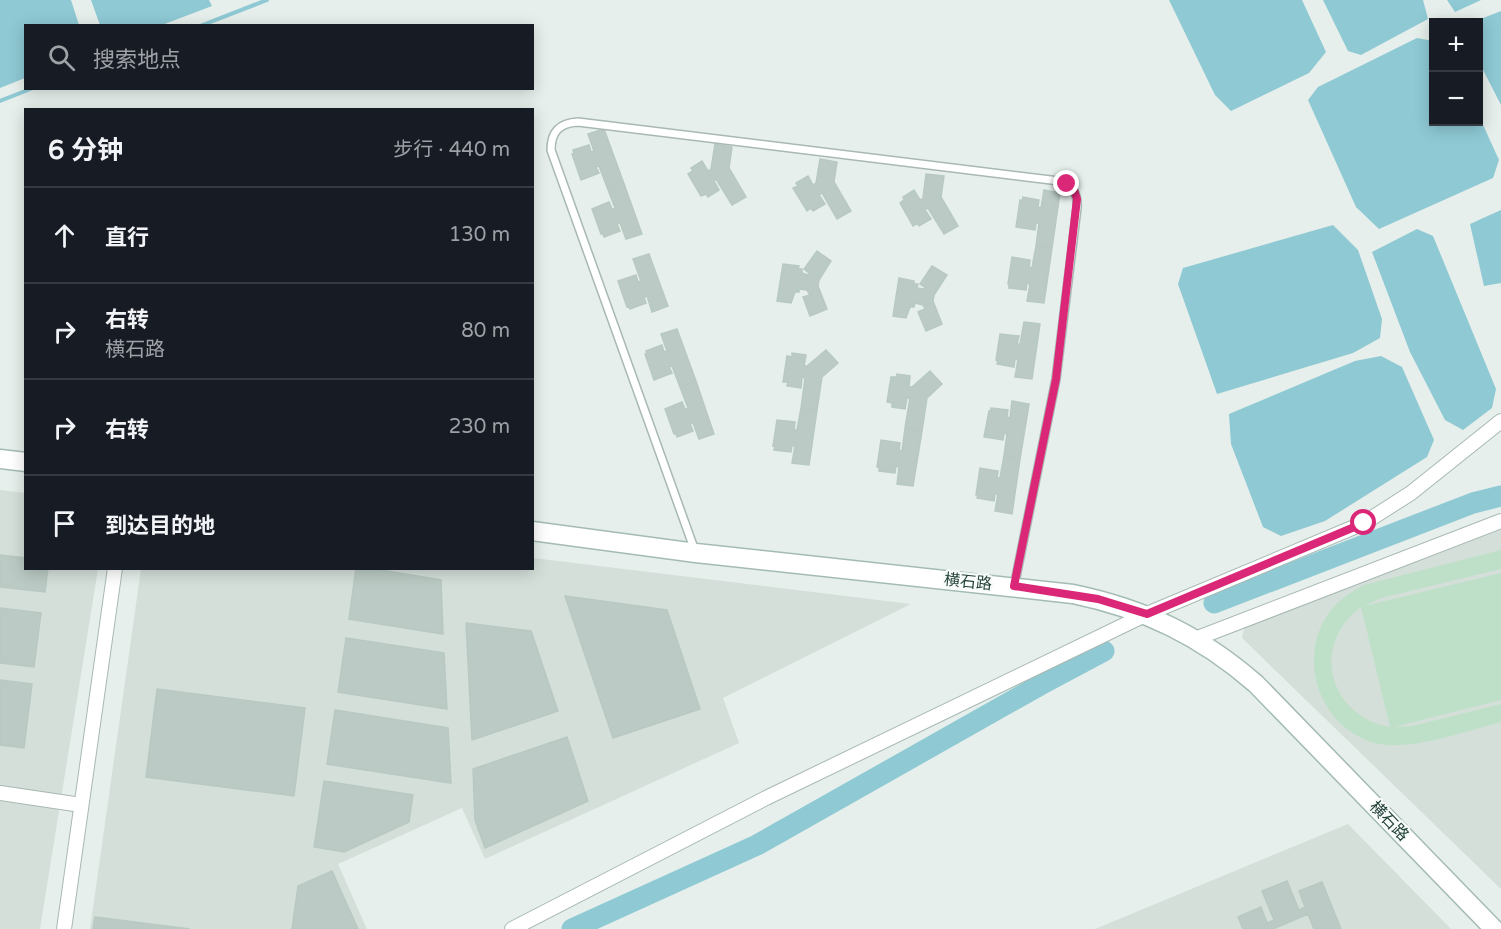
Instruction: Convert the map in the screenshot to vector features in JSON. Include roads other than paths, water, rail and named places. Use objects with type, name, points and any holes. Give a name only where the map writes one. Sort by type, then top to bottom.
[{"type":"main road","points":[[0,459],[24,462]]},
{"type":"main road","name":"横石路","points":[[534,531],[696,553],[1014,586],[1098,599],[1147,614],[1196,639],[1256,684],[1494,929]]},
{"type":"street","points":[[512,929],[766,798],[1147,614],[1364,523],[1411,493],[1501,421]]},
{"type":"street","points":[[1196,639],[1501,521]]},
{"type":"street","points":[[64,929],[115,570]]},
{"type":"street","points":[[0,793],[81,805]]},
{"type":"lane","points":[[696,553],[552,150],[551,139],[556,129],[566,122],[1059,181],[1074,190],[1077,208],[1056,379],[1014,586]]},
{"type":"water","points":[[0,0],[71,0],[79,24],[24,24],[24,78],[0,88]]},
{"type":"water","points":[[91,0],[209,0],[212,6],[165,24],[100,24]]},
{"type":"water","points":[[1169,0],[1302,0],[1326,52],[1309,73],[1231,111],[1215,95]]},
{"type":"water","points":[[1323,0],[1423,0],[1428,19],[1361,55],[1348,51]]},
{"type":"water","points":[[1447,0],[1481,0],[1455,12]]},
{"type":"water","points":[[1501,11],[1501,105],[1483,70],[1483,18]]},
{"type":"water","points":[[1417,38],[1429,40],[1429,126],[1483,125],[1499,160],[1493,178],[1379,229],[1356,207],[1308,100],[1318,87]]},
{"type":"water","points":[[1501,210],[1501,283],[1484,286],[1470,224]]},
{"type":"water","points":[[1333,225],[1358,250],[1382,319],[1380,338],[1353,353],[1217,394],[1178,284],[1183,268]]},
{"type":"water","points":[[1417,229],[1433,236],[1496,389],[1492,408],[1463,430],[1445,420],[1410,352],[1372,252]]},
{"type":"water","points":[[1381,356],[1402,367],[1434,440],[1427,457],[1325,521],[1281,536],[1263,527],[1231,444],[1229,414],[1355,361]]},
{"type":"waterway","points":[[205,24],[267,0]]},
{"type":"waterway","points":[[0,101],[28,90]]},
{"type":"waterway","points":[[1214,603],[1473,503],[1501,496]]},
{"type":"waterway","points":[[572,929],[757,845],[1104,651]]}]
